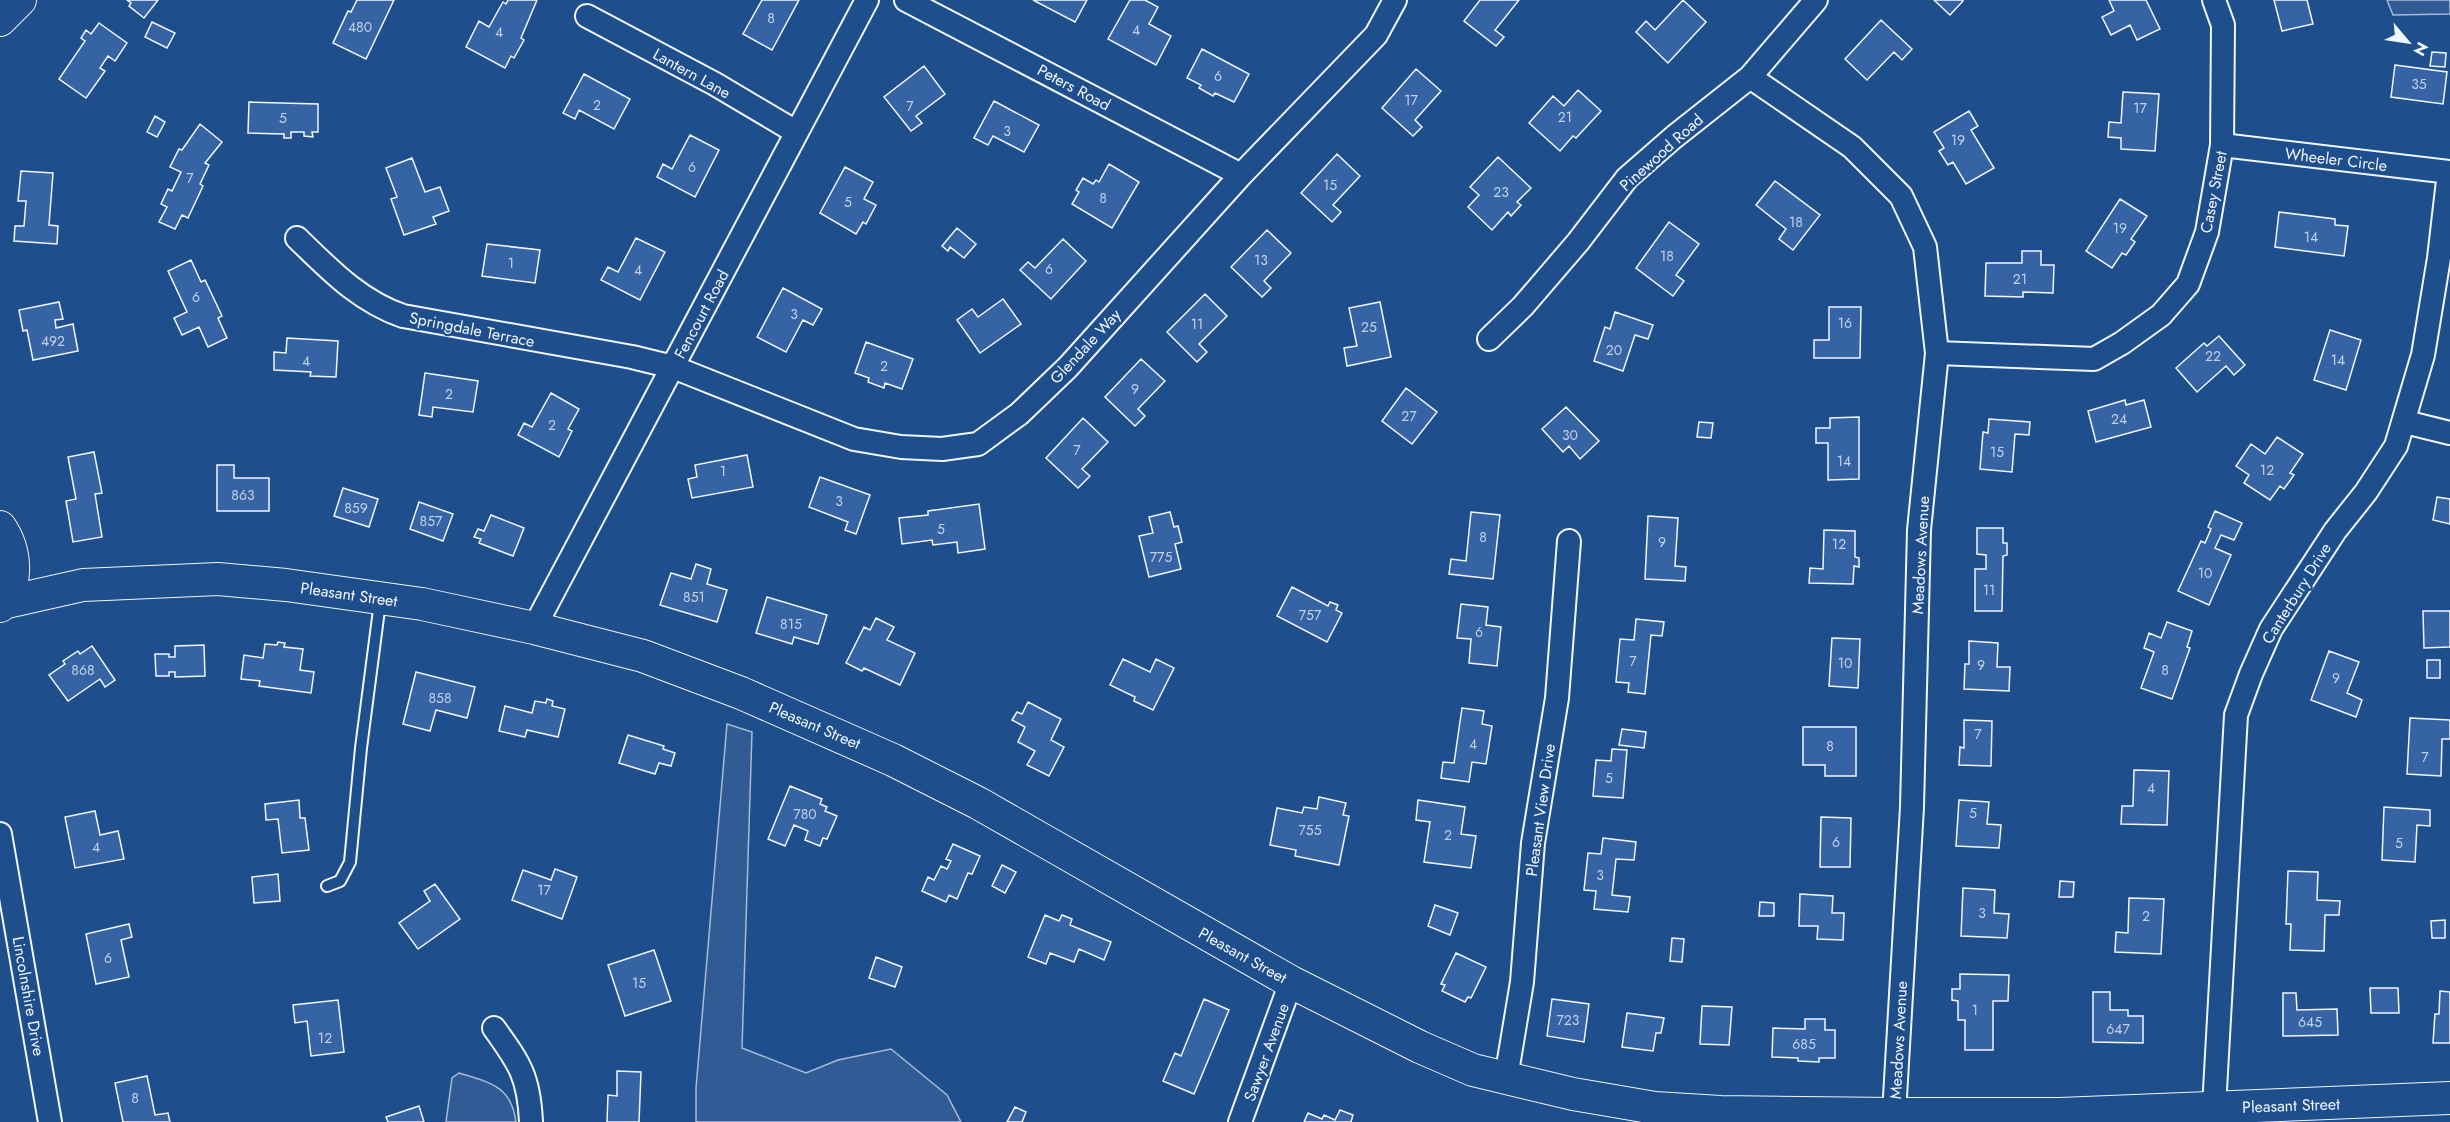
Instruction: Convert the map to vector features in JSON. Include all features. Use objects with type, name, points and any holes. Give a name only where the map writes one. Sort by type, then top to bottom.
[{"type":"main road","points":[[0,20],[20,0]]},
{"type":"main road","points":[[0,527],[9,543],[13,558],[13,573],[1,604]]},
{"type":"main road","name":"Pleasant Street","points":[[13,558],[44,573],[83,585]]},
{"type":"main road","name":"Pleasant Street","points":[[1,604],[83,585],[218,579],[286,585],[422,604],[534,628],[643,656],[741,693],[852,740],[978,803],[1291,982],[1431,1052],[1473,1070],[1573,1094],[1655,1108],[1719,1112],[1894,1114],[1968,1118],[2450,1098]]},
{"type":"street","name":"Fencourt Road","points":[[534,628],[867,0]]},
{"type":"street","name":"Peters Road","points":[[906,0],[1241,175]]},
{"type":"street","name":"Glendale Way","points":[[673,368],[854,439],[901,447],[942,449],[978,444],[1019,414],[1068,367],[1241,175],[1376,35],[1395,0]]},
{"type":"street","name":"Pinewood Road","points":[[1489,339],[1523,306],[1578,242],[1627,178],[1674,136],[1750,76],[1816,0]]},
{"type":"street","name":"Casey Street","points":[[1937,353],[2094,359],[2122,343],[2161,315],[2188,284],[2207,232],[2222,145],[2223,26],[2214,0]]},
{"type":"street","name":"Lantern Lane","points":[[587,16],[715,84],[796,132]]},
{"type":"street","name":"Meadows Avenue","points":[[1750,76],[1852,147],[1901,196],[1924,247],[1937,353],[1919,530],[1912,807],[1894,1114]]},
{"type":"street","name":"Wheeler Circle","points":[[2222,145],[2449,172]]},
{"type":"street","name":"Canterbury Drive","points":[[2214,1108],[2236,716],[2271,629],[2335,531],[2366,492],[2396,446],[2405,422],[2423,355],[2439,258],[2449,172]]},
{"type":"street","name":"Springdale Terrace","points":[[297,238],[340,280],[389,311],[419,320],[632,357],[673,368]]},
{"type":"street","points":[[2405,422],[2450,434]]},
{"type":"street","name":"Pleasant View Drive","points":[[1506,1078],[1522,982],[1533,843],[1557,698],[1569,542]]},
{"type":"street","name":"Lincolnshire Drive","points":[[0,834],[50,1122]]},
{"type":"street","name":"Sawyer Avenue","points":[[1239,1122],[1291,982]]},
{"type":"street","points":[[494,1028],[516,1059],[527,1081],[531,1122]]},
{"type":"lane","points":[[327,886],[340,881],[350,862],[361,748],[381,598]]},
{"type":"shaded area","points":[[2387,0],[2450,0],[2450,14],[2393,15]]},
{"type":"shaded area","points":[[727,724],[752,732],[742,1048],[806,1073],[838,1060],[891,1049],[947,1095],[961,1122],[696,1122],[696,1088]]},
{"type":"shaded area","points":[[459,1073],[489,1083],[504,1093],[509,1100],[516,1122],[446,1122],[452,1078]]},
{"type":"building","points":[[127,0],[158,0],[144,18],[129,6],[131,3]]},
{"type":"building","points":[[357,0],[394,0],[366,59],[333,43],[348,11],[351,12]]},
{"type":"building","points":[[508,0],[537,0],[521,38],[524,40],[514,58],[511,56],[505,68],[466,47],[479,21],[489,27],[503,2],[506,4]]},
{"type":"building","points":[[762,0],[799,0],[772,50],[743,34]]},
{"type":"building","points":[[1033,0],[1087,0],[1075,22]]},
{"type":"building","points":[[1130,0],[1145,0],[1158,7],[1149,24],[1171,36],[1156,65],[1108,39]]},
{"type":"building","points":[[1480,0],[1519,0],[1495,30],[1504,37],[1496,46],[1464,21]]},
{"type":"building","points":[[1683,0],[1706,22],[1668,63],[1636,32],[1646,21],[1655,30]]},
{"type":"building","points":[[1934,0],[1963,0],[1963,1],[1950,15]]},
{"type":"building","points":[[2109,0],[2146,0],[2160,29],[2137,40],[2130,25],[2111,35],[2102,17],[2114,11]]},
{"type":"building","points":[[2274,0],[2307,0],[2313,24],[2282,31]]},
{"type":"building","points":[[1881,20],[1912,49],[1902,60],[1894,52],[1867,80],[1845,59]]},
{"type":"building","points":[[152,22],[175,33],[167,48],[145,37]]},
{"type":"building","points":[[99,23],[127,43],[115,61],[108,56],[100,68],[105,71],[86,98],[59,79],[85,41],[81,38],[86,30],[91,34]]},
{"type":"building","points":[[1202,49],[1249,74],[1234,102],[1215,93],[1213,96],[1199,88],[1201,85],[1187,78]]},
{"type":"building","points":[[2432,52],[2446,53],[2445,67],[2430,66]]},
{"type":"building","points":[[2395,65],[2447,72],[2443,104],[2391,97]]},
{"type":"building","points":[[924,66],[945,94],[916,116],[922,123],[911,131],[884,97]]},
{"type":"building","points":[[1416,69],[1441,91],[1415,120],[1422,127],[1413,136],[1382,108]]},
{"type":"building","points":[[584,74],[630,99],[614,129],[579,110],[575,119],[563,113]]},
{"type":"building","points":[[1578,90],[1601,111],[1576,138],[1573,136],[1560,151],[1529,123],[1553,96],[1564,106]]},
{"type":"building","points":[[2123,92],[2159,94],[2155,151],[2121,149],[2121,138],[2108,137],[2109,122],[2121,123]]},
{"type":"building","points":[[994,101],[1039,125],[1024,152],[993,136],[988,145],[974,138]]},
{"type":"building","points":[[249,102],[318,104],[318,132],[312,132],[313,137],[304,136],[304,132],[291,132],[291,138],[284,138],[284,134],[248,133]]},
{"type":"building","points":[[1969,111],[1978,126],[1971,130],[1994,168],[1966,184],[1953,162],[1948,165],[1939,151],[1944,148],[1934,132]]},
{"type":"building","points":[[155,116],[165,122],[157,137],[147,132]]},
{"type":"building","points":[[200,124],[222,142],[205,163],[209,165],[200,184],[203,186],[188,218],[182,215],[175,229],[159,222],[167,207],[161,204],[168,189],[172,191],[181,172],[170,167],[179,149],[182,150]]},
{"type":"building","points":[[690,135],[719,150],[695,197],[657,177],[663,164],[672,169]]},
{"type":"building","points":[[1337,154],[1360,176],[1333,205],[1341,212],[1332,222],[1301,193]]},
{"type":"building","points":[[1498,157],[1531,188],[1517,202],[1521,205],[1511,216],[1508,212],[1492,230],[1468,207],[1479,195],[1470,187]]},
{"type":"building","points":[[412,158],[425,192],[440,187],[449,211],[433,217],[436,224],[404,235],[391,199],[397,197],[386,168]]},
{"type":"building","points":[[1109,164],[1139,182],[1112,228],[1072,204],[1083,178],[1093,184],[1096,180],[1099,182]]},
{"type":"building","points":[[845,167],[873,182],[864,199],[876,205],[866,224],[863,222],[856,234],[820,213]]},
{"type":"building","points":[[21,171],[53,173],[49,225],[58,226],[57,244],[14,241],[15,226],[24,226],[26,201],[18,201]]},
{"type":"building","points":[[1775,181],[1820,215],[1793,250],[1779,239],[1786,229],[1756,205]]},
{"type":"building","points":[[2120,199],[2147,216],[2131,239],[2135,242],[2126,255],[2122,253],[2112,268],[2086,251]]},
{"type":"building","points":[[2279,212],[2335,219],[2335,225],[2348,226],[2344,256],[2275,247]]},
{"type":"building","points":[[1669,222],[1699,244],[1676,275],[1684,281],[1673,296],[1636,268]]},
{"type":"building","points":[[957,228],[976,244],[964,258],[950,247],[948,251],[942,246]]},
{"type":"building","points":[[1267,230],[1291,253],[1264,281],[1271,288],[1262,297],[1231,267]]},
{"type":"building","points":[[636,238],[665,252],[640,300],[601,280],[608,267],[618,272]]},
{"type":"building","points":[[1063,239],[1086,261],[1051,299],[1020,270],[1028,262],[1035,268]]},
{"type":"building","points":[[487,244],[540,250],[535,283],[482,276]]},
{"type":"building","points":[[2022,251],[2041,251],[2041,265],[2054,265],[2053,293],[2023,292],[2023,297],[1985,296],[1986,263],[2022,263]]},
{"type":"building","points":[[191,260],[201,282],[205,280],[222,316],[218,318],[227,338],[208,347],[199,327],[182,335],[174,318],[187,312],[168,271]]},
{"type":"building","points":[[783,288],[822,309],[813,325],[803,320],[786,352],[757,337]]},
{"type":"building","points":[[1205,294],[1227,316],[1199,344],[1207,352],[1197,362],[1167,332]]},
{"type":"building","points":[[1003,299],[1021,324],[980,353],[957,320],[972,309],[978,317]]},
{"type":"building","points":[[59,302],[63,319],[55,320],[56,328],[73,324],[78,351],[33,360],[27,330],[23,331],[19,310]]},
{"type":"building","points":[[1380,302],[1391,357],[1347,366],[1344,348],[1357,346],[1349,308]]},
{"type":"building","points":[[1829,307],[1861,307],[1860,358],[1814,358],[1814,340],[1829,340]]},
{"type":"building","points":[[1615,312],[1653,325],[1648,339],[1635,335],[1623,371],[1594,361],[1605,327],[1610,329]]},
{"type":"building","points":[[2330,330],[2361,340],[2346,390],[2314,380]]},
{"type":"building","points":[[2219,336],[2245,365],[2234,375],[2226,366],[2197,392],[2176,368],[2204,343],[2207,346]]},
{"type":"building","points":[[287,338],[338,341],[336,377],[310,376],[311,372],[274,370],[274,352],[286,353]]},
{"type":"building","points":[[866,342],[913,359],[902,389],[885,383],[884,388],[868,382],[869,378],[855,373]]},
{"type":"building","points":[[1141,359],[1165,381],[1138,409],[1145,416],[1135,426],[1105,397]]},
{"type":"building","points":[[425,373],[478,381],[473,412],[433,407],[432,417],[419,415]]},
{"type":"building","points":[[1406,388],[1437,412],[1412,444],[1382,421]]},
{"type":"building","points":[[551,393],[579,409],[568,429],[572,431],[559,457],[518,435],[524,423],[532,427]]},
{"type":"building","points":[[2125,400],[2126,405],[2144,400],[2151,427],[2096,442],[2088,411]]},
{"type":"building","points":[[1566,407],[1599,441],[1580,459],[1569,446],[1563,452],[1542,429]]},
{"type":"building","points":[[1859,417],[1859,479],[1828,480],[1828,443],[1816,443],[1816,428],[1830,428],[1830,418]]},
{"type":"building","points":[[1083,418],[1108,442],[1082,469],[1090,476],[1078,488],[1046,458]]},
{"type":"building","points":[[1989,419],[2030,422],[2029,435],[2015,434],[2012,472],[1980,469],[1983,432],[1988,433]]},
{"type":"building","points":[[1699,422],[1713,423],[1711,438],[1697,437]]},
{"type":"building","points":[[2277,437],[2303,454],[2290,473],[2294,475],[2284,489],[2280,486],[2270,500],[2244,483],[2249,475],[2236,466],[2251,444],[2265,454]]},
{"type":"building","points":[[94,452],[102,493],[95,494],[102,537],[73,542],[66,501],[76,499],[68,457]]},
{"type":"building","points":[[747,455],[753,487],[692,498],[688,479],[697,477],[695,465]]},
{"type":"building","points":[[217,465],[234,465],[234,478],[269,478],[269,511],[217,511]]},
{"type":"building","points":[[820,477],[870,495],[856,534],[845,530],[848,522],[809,507]]},
{"type":"building","points":[[343,488],[378,499],[369,527],[334,516]]},
{"type":"building","points":[[2437,497],[2450,499],[2450,524],[2433,520]]},
{"type":"building","points":[[419,502],[453,514],[443,541],[410,529]]},
{"type":"building","points":[[979,504],[985,549],[958,553],[957,542],[933,545],[932,540],[902,544],[899,518],[928,515],[928,511]]},
{"type":"building","points":[[2215,511],[2242,523],[2234,540],[2221,535],[2215,548],[2231,555],[2209,605],[2178,591],[2201,541],[2205,543],[2211,529],[2208,527]]},
{"type":"building","points":[[1170,512],[1174,527],[1178,526],[1182,542],[1175,544],[1181,569],[1149,577],[1139,536],[1153,533],[1149,517]]},
{"type":"building","points":[[1471,512],[1500,515],[1493,579],[1449,574],[1451,559],[1466,561]]},
{"type":"building","points":[[491,515],[524,528],[513,556],[479,543],[481,539],[474,537],[478,529],[484,531]]},
{"type":"building","points":[[1648,516],[1678,518],[1675,566],[1686,567],[1685,581],[1645,579]]},
{"type":"building","points":[[1977,528],[2003,528],[2003,543],[2007,543],[2007,555],[2003,556],[2002,611],[1975,611],[1975,569],[1986,569],[1986,555],[1977,554]]},
{"type":"building","points":[[1824,530],[1855,531],[1855,557],[1859,558],[1859,567],[1854,566],[1853,584],[1809,583],[1810,568],[1823,569]]},
{"type":"building","points":[[696,564],[711,569],[707,584],[727,590],[717,622],[660,605],[671,573],[691,579]]},
{"type":"building","points":[[1292,587],[1328,606],[1330,602],[1338,605],[1336,610],[1342,613],[1327,642],[1277,616]]},
{"type":"building","points":[[767,597],[827,615],[818,644],[794,637],[792,644],[756,633]]},
{"type":"building","points":[[1461,604],[1488,607],[1486,625],[1501,627],[1497,666],[1469,663],[1471,639],[1457,638]]},
{"type":"building","points":[[2423,611],[2450,611],[2450,647],[2424,648]]},
{"type":"building","points":[[876,618],[894,627],[887,640],[915,653],[900,685],[864,668],[862,671],[846,663],[864,627],[870,630]]},
{"type":"building","points":[[1636,619],[1664,622],[1662,636],[1651,635],[1645,694],[1628,692],[1629,683],[1616,682],[1620,639],[1634,640]]},
{"type":"building","points":[[2167,622],[2192,631],[2187,647],[2190,648],[2172,699],[2141,688],[2154,652],[2144,648],[2149,633],[2161,638]]},
{"type":"building","points":[[1832,638],[1860,639],[1858,688],[1829,686]]},
{"type":"building","points":[[1969,641],[1998,643],[1997,667],[2010,667],[2009,691],[1964,689],[1965,664],[1969,664]]},
{"type":"building","points":[[278,642],[285,643],[284,647],[303,649],[300,670],[314,672],[311,693],[259,686],[260,681],[241,679],[244,655],[263,658],[265,644],[277,645]]},
{"type":"building","points":[[204,645],[205,676],[175,677],[175,672],[169,672],[169,676],[156,676],[155,654],[169,654],[169,657],[175,657],[175,646]]},
{"type":"building","points":[[92,646],[115,680],[105,687],[100,679],[68,701],[49,675],[65,664],[63,661],[78,651],[80,654]]},
{"type":"building","points":[[2329,651],[2359,662],[2347,693],[2362,700],[2356,717],[2311,700]]},
{"type":"building","points":[[1123,659],[1150,672],[1156,659],[1174,668],[1153,710],[1134,701],[1135,697],[1110,685]]},
{"type":"building","points":[[2427,660],[2440,660],[2440,678],[2427,678]]},
{"type":"building","points":[[416,672],[475,687],[467,718],[436,710],[430,731],[403,724]]},
{"type":"building","points":[[547,699],[553,701],[552,706],[565,709],[558,737],[527,730],[525,737],[499,731],[505,706],[532,713],[535,701],[546,703]]},
{"type":"building","points":[[1028,702],[1061,719],[1051,740],[1064,747],[1049,776],[1027,765],[1035,751],[1018,742],[1025,727],[1012,720],[1017,712],[1022,714]]},
{"type":"building","points":[[1462,708],[1484,711],[1482,724],[1492,726],[1486,764],[1472,762],[1469,782],[1441,778],[1443,762],[1454,763]]},
{"type":"building","points":[[2410,718],[2450,720],[2450,739],[2442,739],[2441,776],[2407,774]]},
{"type":"building","points":[[1964,720],[1992,721],[1991,766],[1959,765],[1960,747],[1964,748]]},
{"type":"building","points":[[1803,727],[1856,727],[1856,776],[1825,776],[1825,765],[1803,765]]},
{"type":"building","points":[[1622,729],[1646,732],[1644,748],[1619,745]]},
{"type":"building","points":[[628,735],[664,746],[663,749],[675,753],[671,766],[659,763],[655,774],[619,763]]},
{"type":"building","points":[[1612,749],[1627,750],[1623,798],[1593,796],[1596,760],[1611,761]]},
{"type":"building","points":[[2134,770],[2169,771],[2167,825],[2121,824],[2122,806],[2133,806]]},
{"type":"building","points":[[790,786],[822,799],[820,804],[827,807],[825,811],[837,816],[827,839],[823,838],[820,846],[805,840],[808,831],[794,825],[785,846],[768,839]]},
{"type":"building","points":[[1319,797],[1346,803],[1343,815],[1349,816],[1339,865],[1295,856],[1296,850],[1270,845],[1277,808],[1302,813],[1304,807],[1317,809]]},
{"type":"building","points":[[299,800],[300,818],[305,818],[309,850],[282,853],[278,819],[266,820],[265,804]]},
{"type":"building","points":[[1418,800],[1465,807],[1461,834],[1476,836],[1471,868],[1424,862],[1430,822],[1416,820]]},
{"type":"building","points":[[1959,800],[1989,802],[1987,824],[2001,825],[1999,848],[1956,846]]},
{"type":"building","points":[[2384,807],[2430,810],[2430,826],[2417,825],[2415,862],[2382,860]]},
{"type":"building","points":[[95,811],[100,835],[118,831],[124,859],[75,868],[65,817]]},
{"type":"building","points":[[1821,817],[1851,818],[1850,867],[1820,867]]},
{"type":"building","points":[[1603,838],[1636,842],[1634,860],[1616,859],[1612,895],[1630,897],[1628,912],[1594,909],[1596,891],[1584,890],[1588,853],[1601,854]]},
{"type":"building","points":[[953,844],[980,856],[972,874],[968,873],[957,899],[949,895],[946,902],[922,891],[928,877],[934,880],[941,866],[947,869],[951,861],[946,859]]},
{"type":"building","points":[[1002,865],[1016,872],[1005,893],[992,886]]},
{"type":"building","points":[[555,869],[577,877],[562,919],[512,900],[523,870],[551,880]]},
{"type":"building","points":[[2288,871],[2318,872],[2317,900],[2340,901],[2339,915],[2325,915],[2324,951],[2290,950],[2291,924],[2286,924]]},
{"type":"building","points":[[278,874],[280,901],[254,903],[252,877]]},
{"type":"building","points":[[2060,881],[2074,882],[2073,897],[2059,897]]},
{"type":"building","points":[[435,884],[460,919],[418,949],[399,923],[430,901],[424,891]]},
{"type":"building","points":[[1963,888],[1995,890],[1994,913],[2009,914],[2007,938],[1961,936]]},
{"type":"building","points":[[1800,894],[1833,896],[1832,913],[1844,913],[1843,940],[1817,939],[1818,926],[1799,926]]},
{"type":"building","points":[[2129,898],[2164,899],[2161,954],[2115,952],[2116,932],[2128,933]]},
{"type":"building","points":[[1760,902],[1774,903],[1774,916],[1759,916]]},
{"type":"building","points":[[1435,905],[1458,913],[1450,935],[1428,926]]},
{"type":"building","points":[[1045,915],[1059,921],[1062,915],[1072,919],[1070,925],[1111,942],[1104,960],[1079,949],[1074,962],[1050,953],[1046,964],[1028,957]]},
{"type":"building","points":[[2445,920],[2445,938],[2432,938],[2431,921]]},
{"type":"building","points":[[129,924],[132,937],[121,940],[129,977],[96,984],[86,934]]},
{"type":"building","points":[[1672,938],[1684,939],[1682,962],[1670,961]]},
{"type":"building","points":[[654,950],[671,1001],[625,1016],[608,965]]},
{"type":"building","points":[[1456,953],[1486,967],[1471,998],[1468,997],[1465,1002],[1442,991],[1445,985],[1441,984]]},
{"type":"building","points":[[876,957],[902,967],[895,987],[869,978]]},
{"type":"building","points":[[1960,974],[2009,975],[2008,1001],[1993,1001],[1993,1050],[1965,1050],[1965,1020],[1958,1020],[1958,1001],[1952,1000],[1952,989],[1960,989]]},
{"type":"building","points":[[2370,988],[2398,988],[2399,1013],[2371,1013]]},
{"type":"building","points":[[2440,991],[2450,992],[2450,1043],[2433,1043],[2435,1014],[2439,1014]]},
{"type":"building","points":[[2093,992],[2110,992],[2110,1010],[2128,1010],[2128,1016],[2143,1016],[2143,1043],[2093,1042]]},
{"type":"building","points":[[2283,993],[2296,993],[2297,1010],[2337,1009],[2338,1035],[2283,1036]]},
{"type":"building","points":[[1204,999],[1229,1010],[1194,1094],[1163,1081],[1175,1053],[1181,1056]]},
{"type":"building","points":[[1552,999],[1589,1004],[1584,1042],[1547,1036]]},
{"type":"building","points":[[338,1000],[344,1052],[311,1056],[307,1021],[295,1023],[293,1005]]},
{"type":"building","points":[[1702,1006],[1732,1007],[1729,1045],[1700,1044]]},
{"type":"building","points":[[1627,1013],[1664,1018],[1661,1033],[1656,1033],[1653,1051],[1622,1047]]},
{"type":"building","points":[[1805,1019],[1825,1019],[1825,1030],[1835,1030],[1835,1058],[1819,1058],[1819,1062],[1772,1057],[1773,1028],[1805,1029]]},
{"type":"building","points":[[617,1071],[641,1072],[639,1122],[607,1122],[608,1095],[617,1096]]},
{"type":"building","points":[[147,1076],[155,1115],[168,1113],[170,1122],[123,1122],[115,1083]]},
{"type":"building","points":[[419,1106],[424,1122],[388,1122],[386,1117]]},
{"type":"building","points":[[1015,1107],[1026,1112],[1022,1122],[1007,1122]]},
{"type":"building","points":[[1340,1110],[1353,1115],[1351,1122],[1304,1122],[1308,1113],[1322,1119],[1324,1115],[1335,1120]]}]
